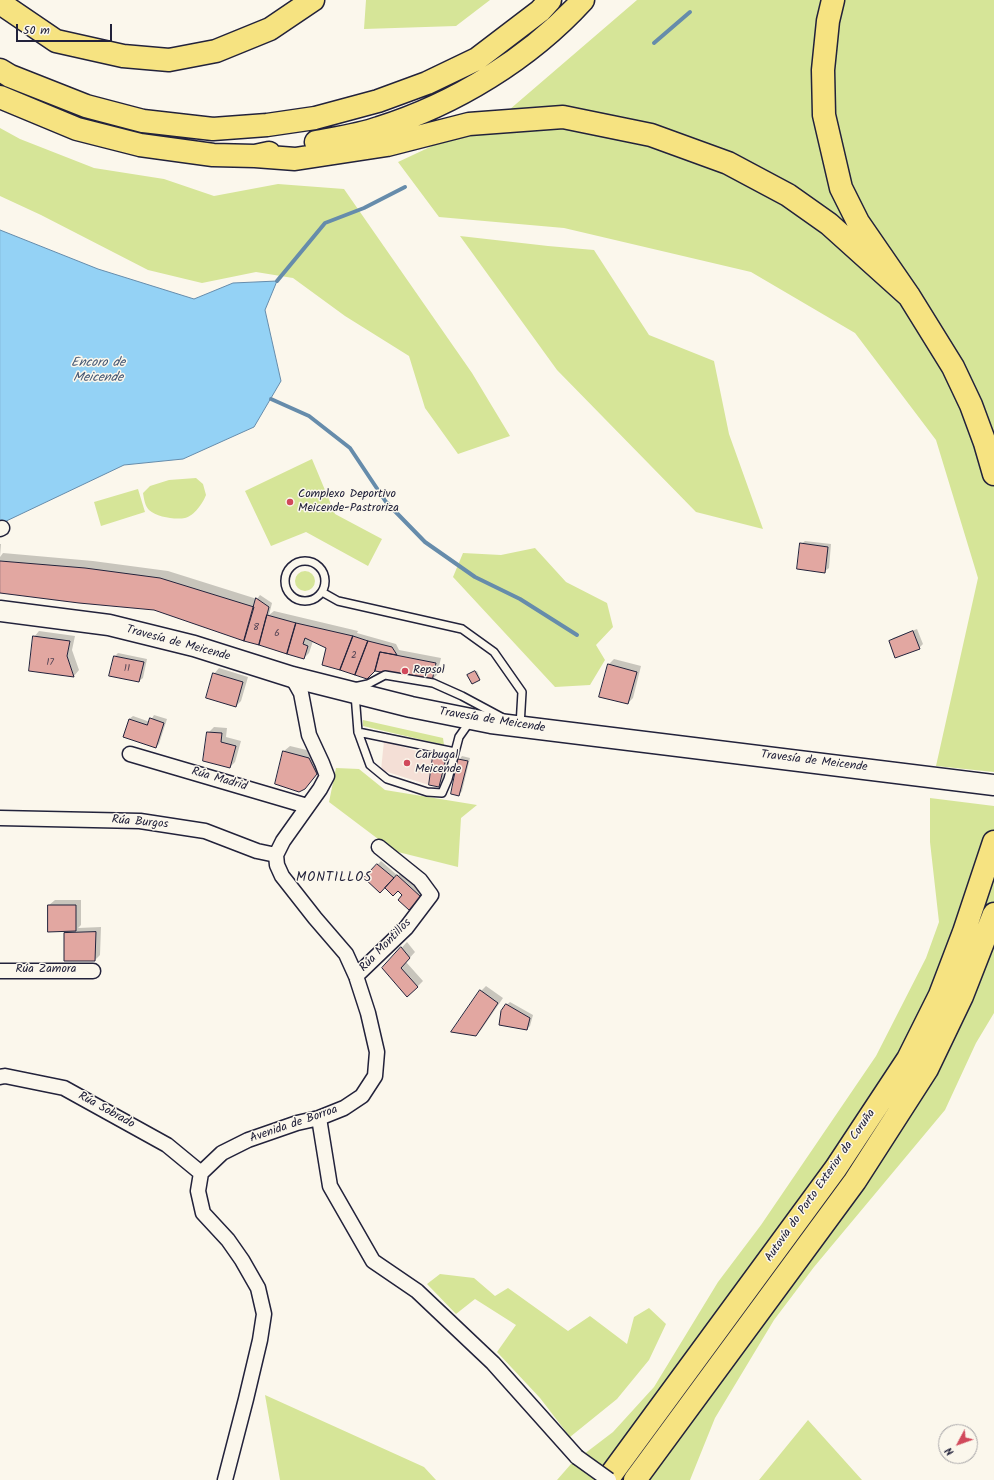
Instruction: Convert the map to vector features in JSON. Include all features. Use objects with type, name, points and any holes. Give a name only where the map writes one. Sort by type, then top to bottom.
[{"type":"main road","points":[[0,3],[56,41],[123,56],[169,60],[216,51],[270,29],[313,0]]},
{"type":"main road","points":[[0,70],[10,76],[86,106],[143,121],[213,129],[267,125],[315,118],[378,101],[427,83],[477,59],[540,10],[550,0]]},
{"type":"main road","points":[[255,156],[378,129],[432,108],[505,67],[546,36],[583,0]]},
{"type":"main road","points":[[833,0],[828,21],[824,70],[824,115],[841,188],[858,222],[909,296],[953,367],[968,398],[985,443],[994,474]]},
{"type":"main road","points":[[0,97],[77,129],[140,145],[213,155],[295,159],[387,145],[469,124],[563,117],[651,135],[728,162],[788,195],[829,224],[909,296]]},
{"type":"main road","name":"Travesía de Meicende","points":[[0,611],[109,625],[194,646],[292,677],[411,707],[472,719],[994,785]]},
{"type":"main road","name":"Autovía do Porto Exterior da Coruña","points":[[608,1480],[836,1168],[908,1059],[940,995],[964,932],[994,842]]},
{"type":"main road","name":"Autovía do Porto Exterior da Coruña","points":[[635,1480],[855,1181],[927,1069],[962,996],[994,914]]},
{"type":"street","points":[[276,855],[283,841],[320,789],[327,776],[309,735],[301,693],[292,677]]},
{"type":"street","points":[[304,713],[311,695],[320,683]]},
{"type":"street","name":"Rúa Madrid","points":[[130,754],[307,806]]},
{"type":"street","name":"Rúa Burgos","points":[[0,818],[140,821],[204,831],[257,851],[276,855]]},
{"type":"street","name":"Rúa Montillos","points":[[356,976],[406,928],[431,894],[420,880],[379,847]]},
{"type":"street","name":"Avenida de Borroa","points":[[201,1173],[222,1153],[248,1140],[297,1123],[319,1118],[344,1108],[362,1096],[375,1076],[377,1052],[368,1012],[356,976],[346,954],[282,876],[277,866],[276,855]]},
{"type":"street","name":"Rúa Zamora","points":[[0,971],[93,971]]},
{"type":"street","name":"Rúa Sobrado","points":[[0,1077],[5,1076],[64,1088],[167,1145],[201,1173]]},
{"type":"street","points":[[319,1118],[330,1186],[373,1261],[417,1291],[493,1363],[577,1457],[608,1480]]},
{"type":"street","points":[[201,1173],[198,1192],[202,1213],[228,1240],[242,1260],[258,1288],[264,1314],[260,1340],[225,1480]]},
{"type":"lane","points":[[307,561],[314,563],[323,572],[325,579],[325,586],[322,592],[312,600],[300,600],[294,597],[290,593],[285,581],[289,569],[294,564],[300,562],[307,561]]},
{"type":"lane","points":[[322,592],[338,601],[462,629],[494,652],[522,692],[520,726],[434,683],[385,675],[350,691],[358,732],[370,765],[387,779],[427,792],[442,793],[448,779],[459,737],[472,719]]},
{"type":"lane","points":[[358,732],[455,752]]},
{"type":"shaded area","name":"Carbugal Meicende","points":[[384,741],[433,756],[429,785],[381,770]]},
{"type":"green space","points":[[366,0],[490,0],[456,26],[364,29]]},
{"type":"green space","points":[[637,0],[994,0],[994,772],[936,766],[978,578],[936,440],[855,333],[751,272],[564,228],[439,217],[398,162],[509,110]]},
{"type":"green space","points":[[0,128],[20,139],[94,168],[164,179],[214,196],[278,184],[344,189],[472,373],[510,436],[458,454],[425,408],[409,356],[345,316],[293,278],[256,272],[202,283],[148,270],[41,215],[0,196]]},
{"type":"green space","points":[[460,236],[594,250],[649,335],[714,361],[729,434],[763,529],[696,512],[557,370]]},
{"type":"green space","name":"Complexo Deportivo Meicende-Pastroriza","points":[[312,459],[335,514],[382,539],[368,566],[306,532],[271,546],[245,491]]},
{"type":"green space","points":[[196,478],[203,484],[206,495],[203,502],[192,515],[181,519],[171,518],[149,510],[143,493],[150,486],[169,480]]},
{"type":"green space","points":[[138,489],[145,512],[101,526],[94,502]]},
{"type":"green space","points":[[535,548],[566,582],[607,603],[613,627],[596,645],[605,660],[590,685],[555,687],[453,577],[463,553],[501,555]]},
{"type":"green space","points":[[301,571],[309,571],[315,577],[315,585],[309,591],[301,591],[295,585],[295,577]]},
{"type":"green space","points":[[363,720],[443,738],[444,745],[363,726]]},
{"type":"green space","points":[[336,768],[359,769],[385,790],[477,805],[461,818],[458,867],[394,851],[329,802]]},
{"type":"green space","points":[[930,798],[994,806],[994,1013],[976,1043],[945,1110],[814,1267],[774,1320],[715,1418],[690,1480],[557,1480],[571,1464],[613,1432],[654,1387],[718,1282],[761,1225],[876,1056],[926,958],[939,922],[930,842]]},
{"type":"green space","points":[[440,1274],[474,1278],[495,1296],[508,1288],[568,1331],[590,1316],[627,1344],[634,1317],[649,1308],[666,1324],[649,1360],[617,1399],[570,1437],[540,1398],[497,1352],[516,1325],[475,1299],[456,1314],[427,1284]]},
{"type":"green space","points":[[265,1395],[424,1467],[436,1480],[280,1480]]},
{"type":"green space","points":[[808,1420],[862,1480],[759,1480]]},
{"type":"water","name":"Encoro de Meicende","points":[[0,230],[98,269],[194,299],[233,283],[277,281],[265,310],[281,381],[254,427],[183,459],[124,465],[0,524]]},
{"type":"building","points":[[800,543],[828,547],[825,573],[797,569]]},
{"type":"building","points":[[0,561],[85,568],[160,578],[254,607],[244,641],[154,610],[79,603],[0,593]]},
{"type":"building","points":[[256,598],[269,607],[259,645],[244,641]]},
{"type":"building","points":[[267,615],[296,623],[287,654],[259,645]]},
{"type":"building","points":[[296,623],[353,636],[340,670],[322,665],[326,648],[305,638],[303,644],[308,646],[304,659],[287,654]]},
{"type":"building","points":[[913,631],[920,649],[895,658],[889,641]]},
{"type":"building","points":[[33,636],[70,641],[67,656],[74,677],[29,671]]},
{"type":"building","points":[[353,636],[368,641],[355,675],[340,670]]},
{"type":"building","points":[[368,641],[392,647],[397,655],[380,652],[375,671],[367,679],[355,675]]},
{"type":"building","points":[[380,652],[436,663],[432,681],[375,671]]},
{"type":"building","points":[[114,656],[144,662],[139,682],[109,676]]},
{"type":"building","points":[[608,664],[637,672],[628,704],[599,697]]},
{"type":"building","points":[[475,671],[480,680],[472,684],[467,675]]},
{"type":"building","points":[[213,673],[243,682],[236,707],[206,698]]},
{"type":"building","points":[[150,718],[164,723],[156,748],[123,737],[129,719],[147,725]]},
{"type":"building","points":[[207,732],[222,733],[221,742],[236,746],[230,768],[203,761]]},
{"type":"building","points":[[283,751],[309,758],[317,774],[305,789],[299,792],[275,784]]},
{"type":"building","points":[[433,756],[446,758],[439,787],[429,785]]},
{"type":"building","points":[[458,759],[468,761],[459,796],[451,794]]},
{"type":"building","points":[[377,864],[394,878],[380,893],[364,878]]},
{"type":"building","points":[[397,875],[421,897],[409,910],[398,900],[402,895],[398,891],[393,896],[385,888]]},
{"type":"building","points":[[48,905],[76,905],[76,931],[48,932]]},
{"type":"building","points":[[96,932],[95,961],[64,961],[64,933]]},
{"type":"building","points":[[401,947],[410,958],[401,968],[418,987],[407,997],[382,968]]},
{"type":"building","points":[[480,990],[498,1003],[476,1036],[451,1032]]},
{"type":"building","points":[[506,1004],[530,1018],[527,1030],[499,1025],[501,1011]]},
{"type":"waterway","points":[[654,43],[690,12]]},
{"type":"waterway","points":[[277,281],[325,223],[364,208],[405,187]]},
{"type":"waterway","points":[[271,399],[309,416],[350,448],[386,502],[425,542],[475,577],[520,599],[577,635]]},
{"type":"place","name":"Complexo Deportivo Meicende-Pastroriza","points":[[290,502]]},
{"type":"place","name":"Repsol","points":[[405,671]]},
{"type":"place","name":"Carbugal Meicende","points":[[407,763]]},
{"type":"district","name":"MONTILLOS","points":[[334,879]]}]
